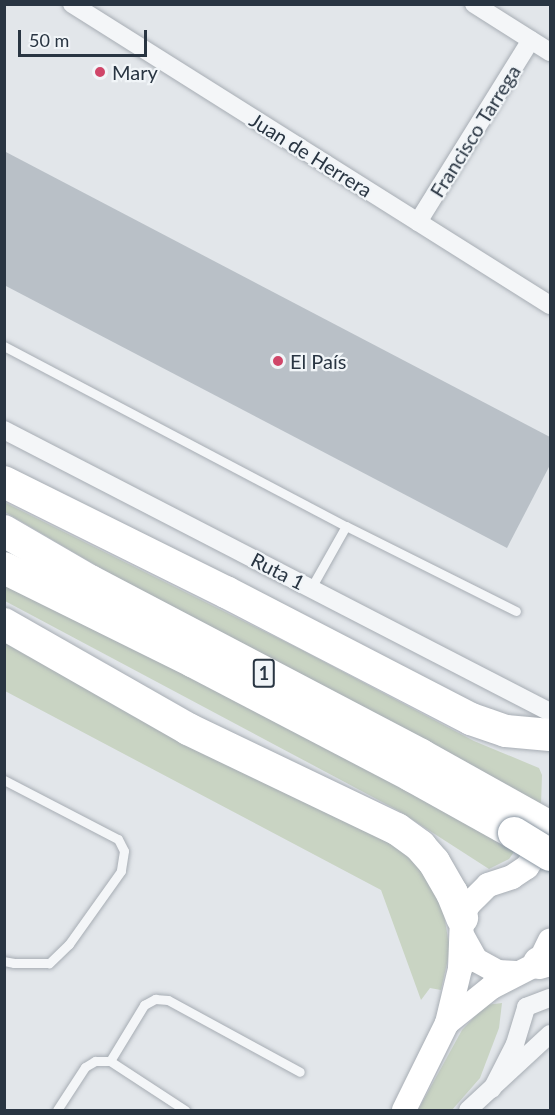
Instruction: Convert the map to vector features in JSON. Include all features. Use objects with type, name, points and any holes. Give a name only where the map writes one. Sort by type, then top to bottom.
[{"type":"highway","points":[[4,482],[226,592],[471,719],[506,731],[550,735]]},
{"type":"highway","name":"1","points":[[4,531],[90,581],[535,826],[550,855]]},
{"type":"highway","name":"1","points":[[4,568],[62,594],[412,776],[535,826]]},
{"type":"highway","points":[[4,624],[188,729],[397,829],[420,846],[434,862],[452,893],[462,926]]},
{"type":"street","name":"Juan de Herrera","points":[[72,4],[550,305]]},
{"type":"street","points":[[474,4],[550,52]]},
{"type":"street","name":"Francisco Tarrega","points":[[418,222],[531,40]]},
{"type":"street","name":"Ruta 1","points":[[4,430],[550,712]]},
{"type":"street","points":[[404,1110],[447,1023],[460,969],[462,926],[480,891],[512,877],[527,867],[535,826]]},
{"type":"street","points":[[462,926],[468,950],[481,963],[498,972],[539,959]]},
{"type":"street","points":[[447,1023],[492,987],[539,959]]},
{"type":"street","points":[[492,1089],[515,1044],[526,1007],[550,998]]},
{"type":"street","points":[[468,1110],[550,1034]]},
{"type":"lane","points":[[4,346],[346,526],[516,611]]},
{"type":"lane","points":[[311,588],[346,526]]},
{"type":"lane","points":[[4,780],[118,839],[124,851],[121,871],[62,950],[49,963],[4,961]]},
{"type":"lane","points":[[110,1061],[144,1005],[155,999],[168,1000],[300,1072]]},
{"type":"lane","points":[[57,1110],[85,1067],[95,1061],[110,1061],[185,1110]]},
{"type":"green space","points":[[4,502],[298,648],[474,741],[539,768],[542,775],[541,805],[143,593],[5,512]]},
{"type":"green space","points":[[4,581],[330,749],[492,836],[492,839],[514,852],[509,859],[489,869],[399,811],[5,601]]},
{"type":"green space","points":[[4,631],[394,843],[424,872],[443,909],[450,950],[441,990],[430,988],[421,1000],[381,890],[5,691]]},
{"type":"green space","points":[[502,1003],[499,1028],[480,1078],[452,1110],[418,1110],[462,1030],[486,1005]]},
{"type":"building","name":"El País","points":[[4,151],[550,437],[550,465],[507,548],[4,285]]},
{"type":"place","name":"Mary","points":[[100,72]]},
{"type":"place","name":"El País","points":[[278,361]]}]
